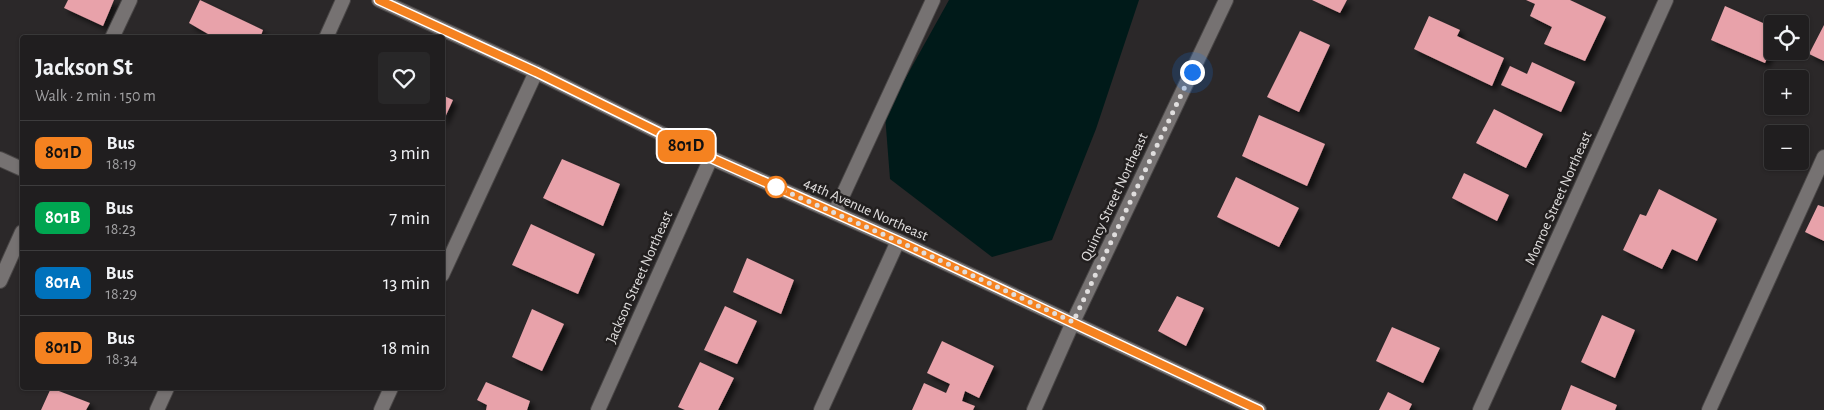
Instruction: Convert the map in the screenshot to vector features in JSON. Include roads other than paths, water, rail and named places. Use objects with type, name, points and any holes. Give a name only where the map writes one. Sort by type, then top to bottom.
[{"type":"street","points":[[113,35],[130,0]]},
{"type":"street","points":[[327,35],[342,0]]},
{"type":"street","name":"44th Avenue Northeast","points":[[379,0],[536,72],[711,158],[835,212],[1259,410]]},
{"type":"street","points":[[835,212],[932,0]]},
{"type":"street","name":"Quincy Street Northeast","points":[[1034,410],[1073,322],[1226,0]]},
{"type":"street","name":"Monroe Street Northeast","points":[[1480,410],[1666,0]]},
{"type":"street","points":[[445,269],[536,72]]},
{"type":"street","points":[[1709,410],[1824,157]]},
{"type":"street","name":"Jackson Street Northeast","points":[[598,410],[711,158]]},
{"type":"street","points":[[0,159],[20,168]]},
{"type":"street","points":[[0,281],[20,236]]},
{"type":"street","points":[[821,410],[898,241]]},
{"type":"street","points":[[157,410],[166,390]]},
{"type":"street","points":[[381,410],[390,390]]},
{"type":"water","points":[[949,0],[1139,0],[1096,129],[1052,240],[992,257],[890,179],[885,115]]}]
